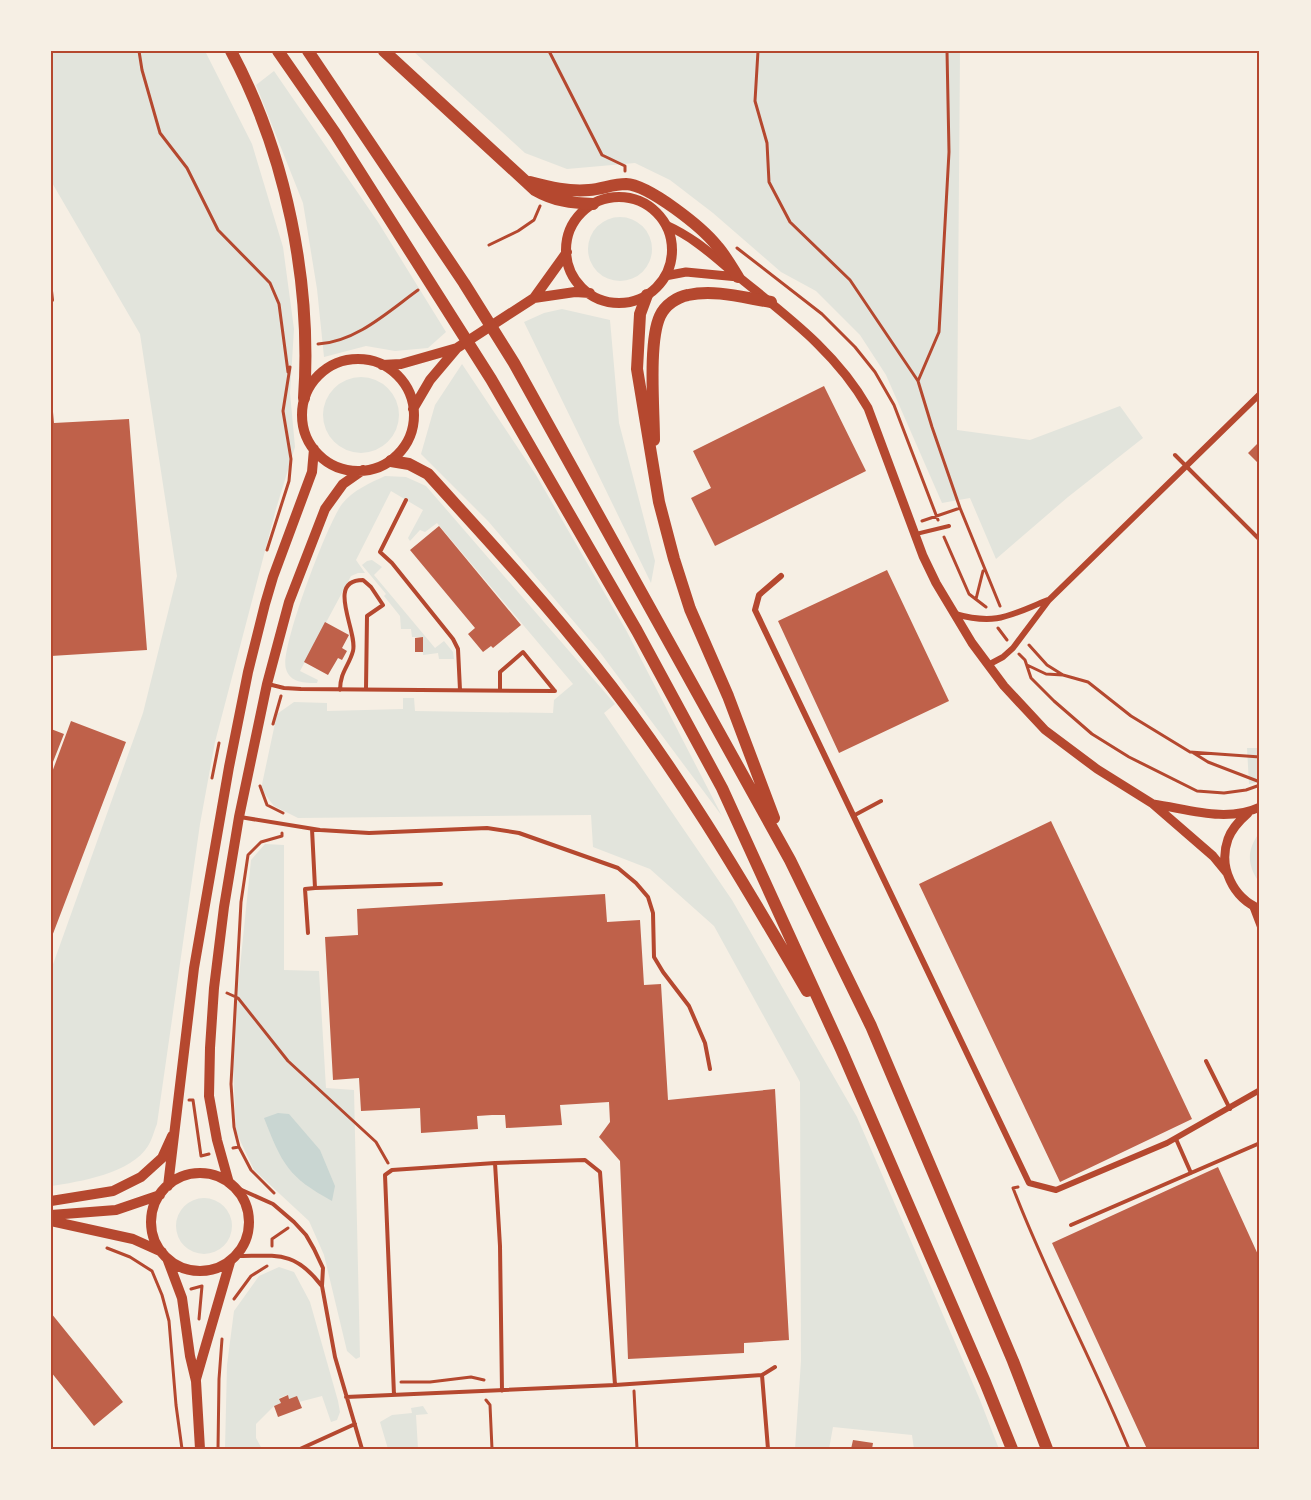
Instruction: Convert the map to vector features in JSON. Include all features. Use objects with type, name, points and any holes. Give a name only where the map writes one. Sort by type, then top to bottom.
[{"type":"highway","points":[[231,51],[271,145],[294,234],[300,263],[306,345],[304,398]]},
{"type":"highway","points":[[278,51],[335,133],[491,379],[637,631],[722,788],[841,1049],[1012,1449]]},
{"type":"highway","points":[[308,51],[464,283],[514,363],[790,860],[871,1026],[1013,1361],[1047,1449]]},
{"type":"highway","points":[[384,51],[525,181],[544,195],[571,203],[593,204]]},
{"type":"highway","points":[[525,181],[573,191],[624,184],[644,188],[665,202],[716,244],[738,277]]},
{"type":"highway","points":[[656,483],[653,380],[655,335],[660,316],[666,307],[677,298],[690,294],[710,293],[771,302]]},
{"type":"highway","points":[[647,295],[640,314],[637,369],[656,483],[674,559],[690,609],[728,696],[790,860]]},
{"type":"highway","points":[[391,461],[409,464],[428,474],[594,663],[653,743],[726,852],[841,1049]]},
{"type":"main road","points":[[608,198],[630,198],[651,208],[666,225],[671,239],[671,255],[665,276],[647,295],[619,302],[599,298],[576,280],[571,271],[567,252],[571,228],[580,214],[593,204],[608,198]]},
{"type":"main road","points":[[413,409],[430,380],[457,348],[534,298],[567,252]]},
{"type":"main road","points":[[534,298],[575,292],[590,293]]},
{"type":"main road","points":[[382,365],[400,364],[457,348]]},
{"type":"main road","points":[[232,1185],[217,1140],[209,1096],[214,988],[224,907],[239,817],[267,684],[289,602],[325,509],[343,484],[363,470],[391,461],[405,444],[411,430],[413,409],[411,398],[404,383],[392,370],[376,362],[358,359],[341,361],[325,369],[312,382],[302,408],[304,430],[314,449],[328,462],[345,469],[363,470]]},
{"type":"main road","points":[[200,1449],[196,1381],[182,1298],[165,1255],[156,1242],[152,1217],[164,1190],[176,1127],[194,968],[244,693],[265,604],[312,472],[314,449]]},
{"type":"main road","points":[[51,1201],[113,1191],[141,1177],[162,1158],[176,1127]]},
{"type":"main road","points":[[51,1215],[116,1210],[164,1190],[178,1179],[202,1173],[218,1176],[232,1185],[243,1198],[248,1211],[249,1225],[244,1243],[233,1259],[196,1381]]},
{"type":"main road","points":[[51,1221],[133,1239],[165,1255],[177,1265],[195,1271],[219,1268],[233,1259]]},
{"type":"street","points":[[666,225],[684,233],[714,254],[827,352],[857,388],[868,408],[936,584],[988,665],[1004,686],[1045,730],[1097,768],[1153,804],[1213,856],[1227,873],[1236,891],[1256,908],[1260,927]]},
{"type":"street","points":[[665,276],[686,272],[738,277]]},
{"type":"street","points":[[988,665],[1004,657],[1049,600],[1260,394]]},
{"type":"street","points":[[781,576],[759,595],[755,610],[1029,1183],[1056,1190],[1175,1138],[1260,1090]]},
{"type":"street","points":[[953,613],[975,620],[994,620],[1049,600]]},
{"type":"street","points":[[1153,804],[1218,815],[1248,813]]},
{"type":"street","points":[[1227,873],[1225,856],[1228,839],[1236,824],[1248,813],[1260,807]]},
{"type":"lane","points":[[51,291],[52,300]]},
{"type":"lane","points":[[1176,455],[1260,540]]},
{"type":"lane","points":[[406,500],[380,552],[392,563],[453,639],[458,649],[460,690]]},
{"type":"lane","points":[[915,534],[949,526]]},
{"type":"lane","points":[[340,690],[340,677],[353,650],[351,624],[343,597],[349,585],[358,580],[363,580],[371,587],[383,605],[367,616],[366,689]]},
{"type":"lane","points":[[267,684],[284,688],[340,690],[555,691],[522,652],[500,672],[500,690]]},
{"type":"lane","points":[[853,816],[881,801]]},
{"type":"lane","points":[[239,817],[312,828],[369,833],[487,828],[519,833],[618,868],[648,897],[653,913],[654,957],[689,1006],[705,1043],[710,1069]]},
{"type":"lane","points":[[312,828],[315,888]]},
{"type":"lane","points":[[308,933],[305,889],[441,884]]},
{"type":"lane","points":[[1206,1061],[1230,1109]]},
{"type":"lane","points":[[1175,1138],[1191,1173]]},
{"type":"lane","points":[[1071,1225],[1260,1143]]},
{"type":"lane","points":[[394,1395],[385,1175],[392,1170],[495,1163],[585,1160],[600,1173],[615,1385]]},
{"type":"lane","points":[[495,1163],[500,1246],[502,1391]]},
{"type":"lane","points":[[232,1185],[273,1204],[306,1235],[314,1249],[322,1268],[322,1286],[328,1327],[362,1449]]},
{"type":"lane","points":[[233,1259],[272,1256],[291,1258],[304,1265],[322,1286]]},
{"type":"lane","points":[[346,1397],[615,1385],[762,1375],[775,1368]]},
{"type":"lane","points":[[762,1375],[768,1449]]},
{"type":"lane","points":[[300,1449],[355,1424]]},
{"type":"path","points":[[139,51],[142,70],[160,133],[187,168],[218,230],[270,283],[279,304],[289,375]]},
{"type":"path","points":[[549,51],[602,155],[625,166],[624,176]]},
{"type":"path","points":[[758,51],[754,100],[767,143],[769,182],[790,222],[850,280],[918,381],[960,508],[998,604]]},
{"type":"path","points":[[918,381],[939,332],[949,152],[947,51]]},
{"type":"path","points":[[489,245],[518,231],[534,220],[544,195]]},
{"type":"path","points":[[960,508],[936,516],[969,594],[988,609],[1001,634],[1025,660],[1031,678],[1054,701],[1092,734],[1129,757],[1197,791],[1224,793],[1246,790],[1260,783]]},
{"type":"path","points":[[976,599],[984,569]]},
{"type":"path","points":[[1027,665],[1046,674],[1063,675],[1088,682],[1131,716],[1190,752],[1208,762],[1260,783]]},
{"type":"path","points":[[271,732],[284,688]]},
{"type":"path","points":[[1190,752],[1260,757]]},
{"type":"path","points":[[239,1147],[234,1127],[231,1084],[241,902],[248,855],[261,842],[282,836],[285,814],[267,805],[260,785]]},
{"type":"path","points":[[214,988],[235,997],[288,1061],[376,1142],[392,1170]]},
{"type":"path","points":[[1029,1183],[1013,1188],[1027,1226],[1109,1399],[1129,1449]]},
{"type":"path","points":[[218,1449],[219,1379]]},
{"type":"path","points":[[486,1391],[486,1401],[490,1405],[492,1449]]},
{"type":"path","points":[[176,1405],[182,1449]]},
{"type":"shaded area","points":[[51,51],[205,51],[252,144],[283,247],[294,329],[290,393],[295,447],[276,509],[215,742],[200,824],[157,1124],[148,1146],[130,1163],[104,1175],[51,1186],[51,970],[143,713],[177,576],[140,334],[51,181]]},
{"type":"shaded area","points":[[413,51],[960,51],[957,430],[1030,440],[1120,406],[1143,438],[1068,497],[996,559],[970,498],[942,503],[886,375],[860,335],[816,291],[781,272],[713,213],[670,180],[635,163],[567,169],[525,153]]},
{"type":"shaded area","points":[[274,71],[378,222],[446,332],[428,348],[395,351],[366,346],[324,357],[317,289],[303,203],[256,85]]},
{"type":"shaded area","points":[[614,217],[626,217],[643,226],[650,237],[652,249],[650,261],[643,272],[626,281],[614,281],[602,276],[593,267],[588,255],[588,243],[593,231],[602,222]]},
{"type":"shaded area","points":[[562,309],[610,320],[619,423],[655,561],[651,583],[524,322],[544,313]]},
{"type":"shaded area","points":[[462,364],[536,475],[626,630],[722,816],[599,651],[488,521],[421,454],[435,405]]},
{"type":"shaded area","points":[[361,377],[375,380],[388,388],[396,401],[399,415],[396,429],[388,442],[375,450],[361,453],[347,450],[334,442],[326,429],[323,415],[326,401],[334,388],[347,380]]},
{"type":"shaded area","points":[[385,476],[406,477],[426,486],[615,704],[604,713],[732,900],[857,1117],[980,1400],[999,1449],[914,1449],[912,1435],[833,1427],[829,1449],[795,1449],[801,1361],[800,1082],[714,926],[650,869],[593,847],[591,815],[298,818],[274,806],[261,789],[277,714],[294,702],[327,703],[327,711],[403,709],[403,698],[414,698],[415,711],[553,713],[554,700],[573,684],[437,523],[425,532],[420,530],[410,541],[408,538],[423,510],[391,491],[356,560],[365,573],[351,576],[300,671],[318,680],[317,683],[294,680],[288,674],[286,657],[297,613],[316,559],[335,515],[351,495]]},
{"type":"shaded area","points":[[372,560],[382,567],[374,575],[435,648],[444,641],[453,652],[454,659],[439,659],[438,653],[423,655],[423,637],[412,637],[411,629],[401,629],[400,616],[384,596],[386,594],[362,565]]},
{"type":"shaded area","points":[[1247,748],[1260,748],[1260,782],[1249,784]]},
{"type":"shaded area","points":[[1260,832],[1260,883],[1251,864],[1250,852]]},
{"type":"shaded area","points":[[265,844],[284,845],[284,970],[319,971],[326,1088],[354,1090],[360,1357],[356,1359],[347,1351],[324,1255],[309,1221],[254,1170],[236,1132],[232,1045],[251,860]]},
{"type":"shaded area","points":[[278,1113],[289,1114],[320,1150],[335,1186],[332,1201],[305,1184],[288,1168],[264,1118]]},
{"type":"shaded area","points":[[198,1198],[210,1198],[220,1202],[228,1210],[232,1226],[228,1242],[220,1250],[210,1254],[198,1254],[188,1250],[180,1242],[176,1232],[176,1220],[180,1210],[188,1202]]},
{"type":"shaded area","points":[[279,1267],[294,1272],[310,1302],[340,1412],[337,1420],[331,1422],[322,1396],[299,1402],[297,1397],[289,1399],[287,1395],[279,1398],[281,1403],[274,1406],[256,1424],[256,1438],[262,1449],[225,1449],[227,1365],[234,1311],[259,1276]]},
{"type":"shaded area","points":[[423,1406],[428,1414],[416,1415],[418,1449],[388,1449],[380,1422],[392,1415],[412,1413],[411,1408]]},
{"type":"building","points":[[824,386],[866,471],[715,546],[691,498],[711,488],[693,451]]},
{"type":"building","points":[[51,412],[53,412],[54,423],[129,419],[147,650],[51,656]]},
{"type":"building","points":[[1260,441],[1260,465],[1248,453]]},
{"type":"building","points":[[439,526],[521,625],[493,648],[491,646],[483,652],[468,634],[475,628],[410,550]]},
{"type":"building","points":[[887,570],[949,701],[839,753],[778,621]]},
{"type":"building","points":[[325,622],[349,635],[342,648],[347,651],[342,660],[338,658],[328,675],[304,662]]},
{"type":"building","points":[[423,637],[423,652],[415,652],[415,638]]},
{"type":"building","points":[[71,721],[126,742],[51,939],[51,775]]},
{"type":"building","points":[[51,729],[64,734],[51,767]]},
{"type":"building","points":[[1051,821],[1192,1119],[1060,1182],[919,884]]},
{"type":"building","points":[[605,894],[607,922],[640,920],[644,985],[661,984],[668,1100],[775,1089],[789,1340],[744,1343],[744,1353],[628,1359],[620,1161],[599,1137],[610,1122],[609,1102],[560,1105],[562,1125],[506,1128],[505,1115],[492,1115],[477,1116],[478,1129],[421,1133],[420,1108],[361,1111],[359,1078],[333,1080],[325,937],[358,935],[357,909]]},
{"type":"building","points":[[1218,1167],[1260,1259],[1260,1449],[1147,1449],[1052,1243]]},
{"type":"building","points":[[51,1313],[123,1402],[94,1426],[51,1372]]},
{"type":"building","points":[[288,1395],[289,1399],[297,1396],[302,1408],[278,1417],[274,1406],[281,1403],[279,1399]]},
{"type":"building","points":[[853,1440],[873,1443],[872,1449],[851,1449]]}]
